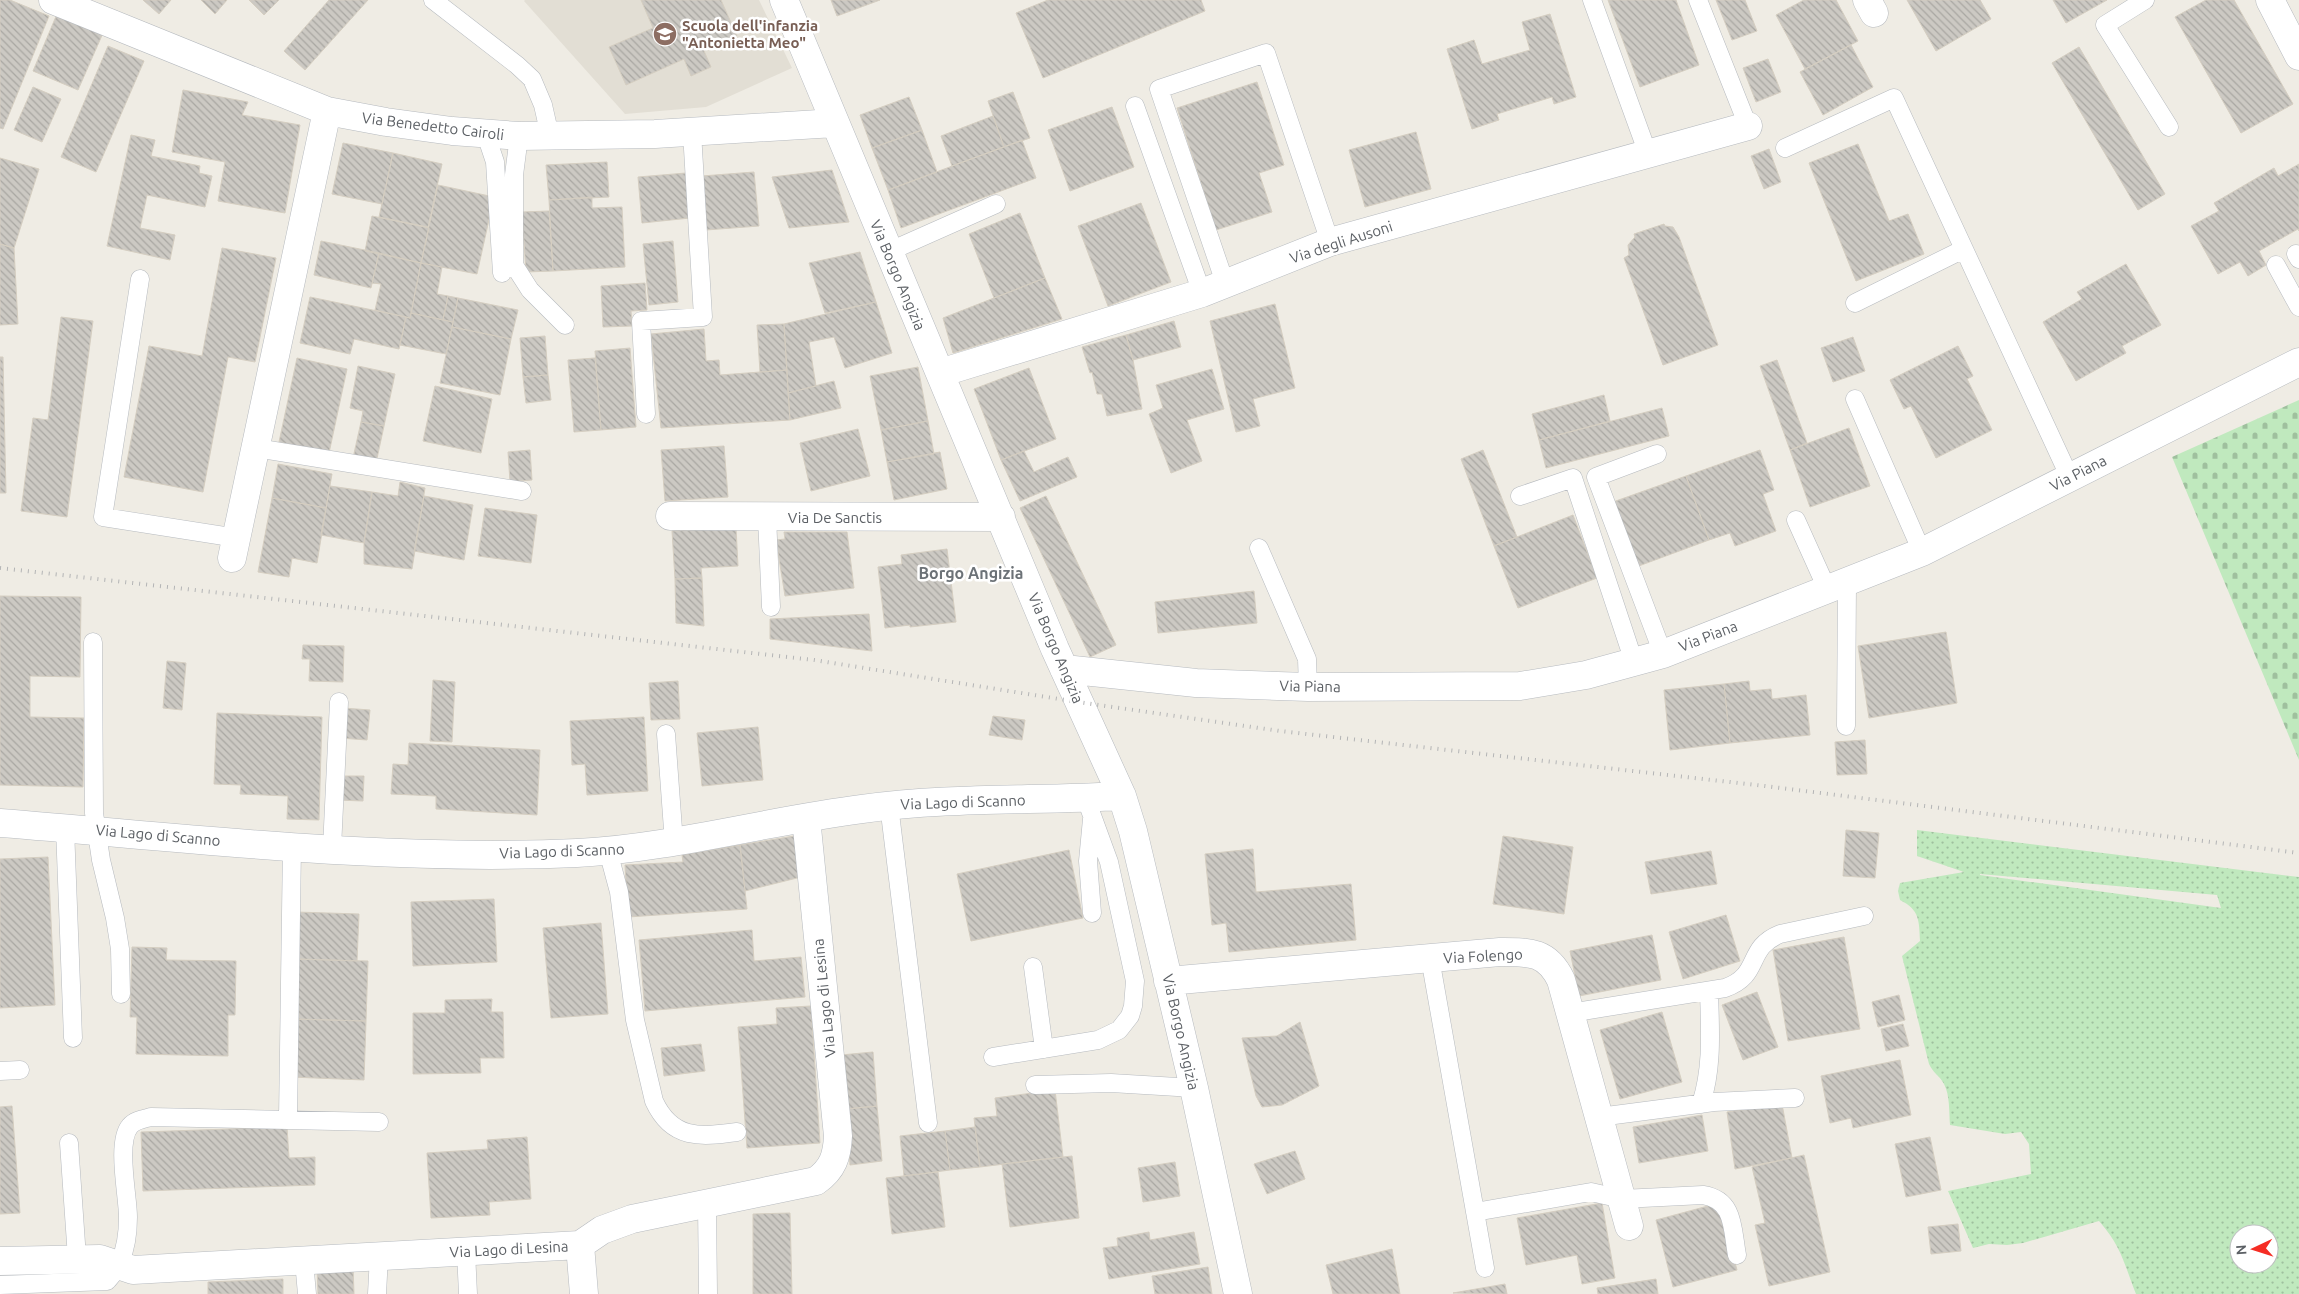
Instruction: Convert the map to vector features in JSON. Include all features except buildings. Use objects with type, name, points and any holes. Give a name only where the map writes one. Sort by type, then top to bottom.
[{"type":"street","name":"Via Borgo Angizia","points":[[784,0],[1064,669],[1122,796],[1133,831],[1194,1088],[1238,1294]]},
{"type":"street","points":[[2270,0],[2299,56]]},
{"type":"street","name":"Via Benedetto Cairoli","points":[[59,1],[327,112],[386,122],[519,136],[692,132],[835,123]]},
{"type":"street","points":[[235,548],[327,112]]},
{"type":"street","name":"Via degli Ausoni","points":[[940,373],[1213,288],[1330,242],[1748,126]]},
{"type":"street","name":"Via Piana","points":[[1064,669],[1196,683],[1308,687],[1520,686],[1586,676],[1663,654],[1838,587],[1922,552],[2299,362]]},
{"type":"street","name":"Via De Sanctis","points":[[670,516],[1001,518]]},
{"type":"street","name":"Via Lago di Scanno","points":[[0,823],[292,846],[412,852],[527,854],[608,851],[674,843],[806,818],[889,806],[948,801],[1090,806],[1122,796]]},
{"type":"street","name":"Via Lago di Lesina","points":[[0,1261],[100,1259],[129,1276],[379,1256],[580,1246],[602,1230],[618,1224],[816,1181],[826,1174],[835,1160],[838,1136],[806,818]]},
{"type":"street","name":"Via Folengo","points":[[1168,981],[1500,952],[1537,954],[1553,965],[1557,972],[1629,1226]]},
{"type":"street","points":[[580,1246],[584,1294]]},
{"type":"lane","points":[[433,0],[517,65],[532,79],[543,104],[550,136]]},
{"type":"lane","points":[[1592,0],[1648,154]]},
{"type":"lane","points":[[1698,0],[1748,126]]},
{"type":"lane","points":[[2145,0],[2105,25],[2169,127]]},
{"type":"lane","points":[[1213,288],[1159,89],[1266,53],[1330,242]]},
{"type":"lane","points":[[1785,148],[1894,98],[2070,478]]},
{"type":"lane","points":[[1135,106],[1213,288]]},
{"type":"lane","points":[[646,414],[641,321],[703,317],[692,132]]},
{"type":"lane","points":[[486,134],[495,162],[502,273]]},
{"type":"lane","points":[[519,136],[514,175],[514,265],[530,290],[565,325]]},
{"type":"lane","points":[[888,252],[996,204]]},
{"type":"lane","points":[[1855,302],[1964,249]]},
{"type":"lane","points":[[2276,265],[2299,307]]},
{"type":"lane","points":[[140,279],[103,517],[235,548]]},
{"type":"lane","points":[[1855,399],[1922,552]]},
{"type":"lane","points":[[256,448],[522,491]]},
{"type":"lane","points":[[1657,454],[1596,477],[1663,654]]},
{"type":"lane","points":[[1520,496],[1573,478],[1634,662]]},
{"type":"lane","points":[[768,517],[771,607]]},
{"type":"lane","points":[[1796,520],[1838,587],[1846,726]]},
{"type":"lane","points":[[1259,548],[1307,659],[1308,687]]},
{"type":"lane","points":[[93,642],[95,830],[115,918],[120,956],[121,994]]},
{"type":"lane","points":[[332,848],[339,702]]},
{"type":"lane","points":[[666,734],[674,843]]},
{"type":"lane","points":[[889,806],[928,1123]]},
{"type":"lane","points":[[1090,806],[1088,861],[1092,913]]},
{"type":"lane","points":[[992,1057],[1098,1040],[1111,1035],[1125,1024],[1133,1006],[1135,981],[1109,862],[1090,806]]},
{"type":"lane","points":[[65,828],[72,1038]]},
{"type":"lane","points":[[288,1120],[292,846]]},
{"type":"lane","points":[[608,851],[619,892],[635,1020],[654,1101],[666,1121],[686,1133],[713,1135],[737,1132]]},
{"type":"lane","points":[[1570,1013],[1725,988],[1744,978],[1761,945],[1771,938],[1780,934],[1864,916]]},
{"type":"lane","points":[[1430,958],[1485,1268]]},
{"type":"lane","points":[[1033,967],[1044,1049]]},
{"type":"lane","points":[[1702,1104],[1710,1055],[1709,991]]},
{"type":"lane","points":[[0,1070],[20,1070]]},
{"type":"lane","points":[[1035,1085],[1111,1083],[1194,1088]]},
{"type":"lane","points":[[1599,1117],[1702,1104],[1795,1098]]},
{"type":"lane","points":[[0,1285],[56,1289],[129,1276],[124,1149],[125,1135],[130,1126],[139,1120],[151,1117],[379,1122]]},
{"type":"lane","points":[[69,1143],[77,1258]]},
{"type":"lane","points":[[1475,1212],[1591,1192],[1622,1199],[1703,1195],[1715,1197],[1728,1210],[1737,1255]]},
{"type":"lane","points":[[707,1204],[708,1294]]},
{"type":"lane","points":[[466,1252],[468,1294]]},
{"type":"lane","points":[[377,1294],[379,1256]]},
{"type":"lane","points":[[304,1261],[307,1294]]},
{"type":"shaded area","name":"Scuola dell'infanzia \"Antonietta Meo\"","points":[[525,0],[759,0],[792,68],[706,107],[625,114]]},
{"type":"green space","points":[[2299,400],[2299,760],[2172,457]]},
{"type":"green space","points":[[1917,830],[2299,877],[2299,1294],[2136,1294],[2118,1248],[2099,1221],[2023,1243],[2007,1245],[1989,1244],[1973,1248],[1948,1191],[2031,1174],[2029,1144],[2021,1132],[2005,1134],[1950,1125],[1946,1088],[1929,1064],[1902,956],[1920,941],[1919,922],[1915,912],[1900,900],[1898,891],[1900,883],[1964,872],[1917,856]],"holes":[[[1980,874],[2217,895],[2221,908]]]},
{"type":"railway","points":[[0,568],[814,660],[1078,702],[1280,731],[1765,786],[2299,853]]},
{"type":"place","name":"Scuola dell'infanzia \"Antonietta Meo\"","points":[[665,34]]},
{"type":"district","name":"Borgo Angizia","points":[[971,573]]}]
